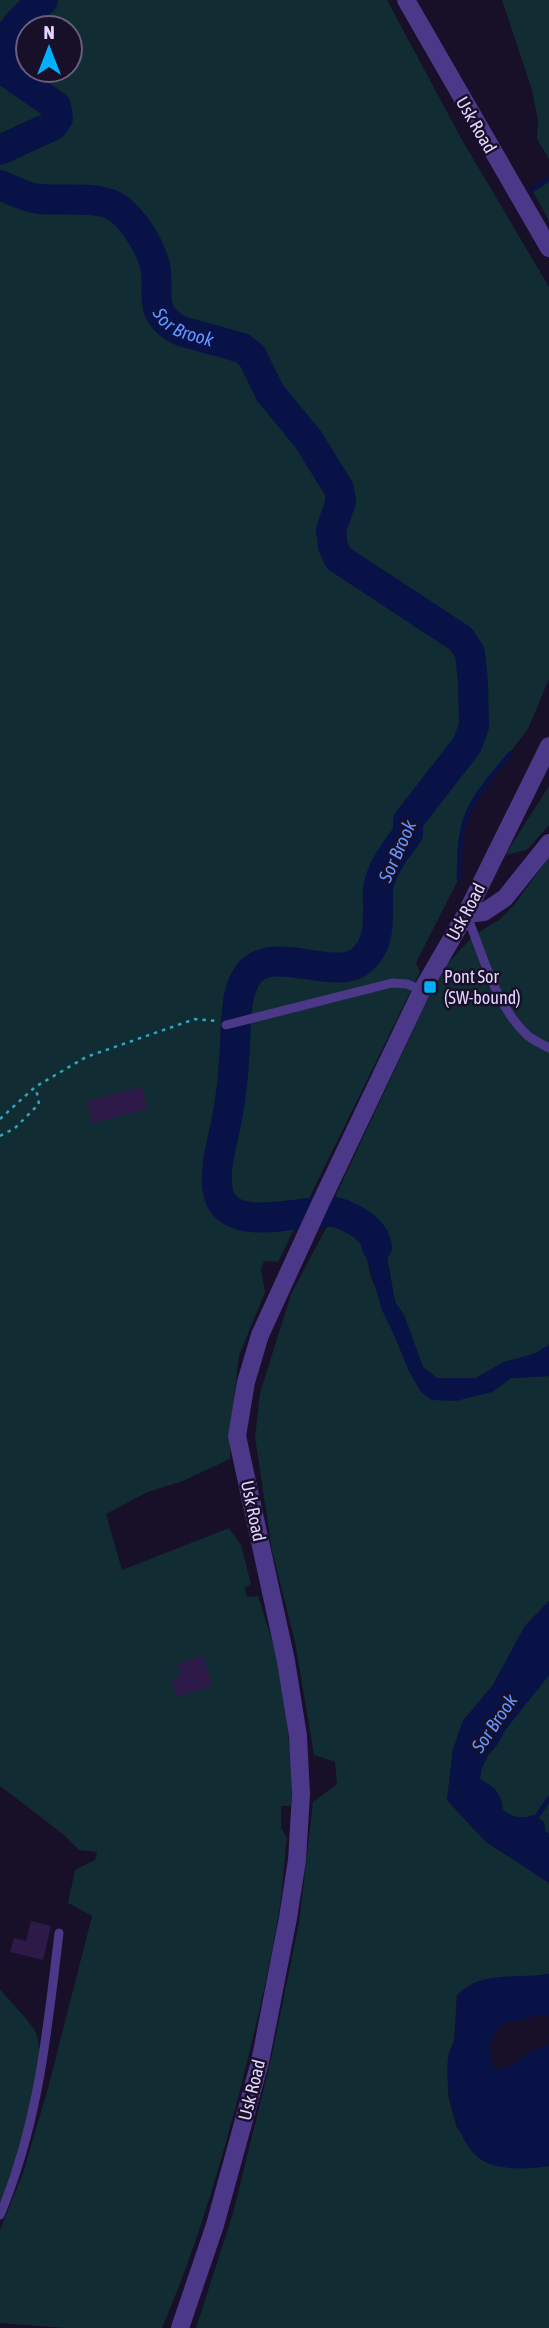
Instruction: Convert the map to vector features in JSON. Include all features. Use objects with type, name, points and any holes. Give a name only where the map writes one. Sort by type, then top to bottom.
[{"type":"street","name":"Usk Road","points":[[405,0],[549,248]]},
{"type":"street","name":"Usk Road","points":[[180,2328],[215,2225],[260,2062],[297,1860],[301,1794],[298,1735],[286,1661],[237,1436],[246,1382],[260,1335],[422,990],[466,914],[549,746]]},
{"type":"street","points":[[466,914],[484,912],[505,898],[549,843]]},
{"type":"lane","points":[[466,914],[504,1004],[526,1034],[549,1048]]},
{"type":"lane","points":[[226,1026],[392,982],[422,990]]},
{"type":"lane","points":[[0,2215],[13,2184],[41,2078],[59,1933]]},
{"type":"path","points":[[0,1119],[35,1087],[86,1057],[195,1019],[212,1019],[226,1026]]},
{"type":"path","points":[[0,1136],[15,1128],[39,1104],[35,1087]]},
{"type":"green space","points":[[0,0],[387,0],[461,138],[549,287],[549,679],[528,729],[470,808],[462,832],[459,878],[416,963],[420,972],[278,1262],[264,1261],[261,1269],[265,1292],[239,1356],[230,1459],[183,1481],[148,1492],[106,1514],[122,1570],[229,1528],[241,1545],[251,1584],[245,1588],[247,1597],[258,1596],[280,1665],[292,1768],[291,1806],[281,1806],[281,1828],[287,1838],[280,1903],[256,2024],[215,2181],[196,2240],[162,2328],[64,2328],[0,2323],[0,2230],[23,2173],[48,2088],[92,1916],[68,1903],[75,1870],[95,1860],[97,1852],[79,1850],[64,1835],[0,1786]]},
{"type":"green space","points":[[502,0],[549,0],[549,159],[537,139],[538,120],[532,90]]},
{"type":"green space","points":[[549,179],[549,221],[532,190]]},
{"type":"green space","points":[[549,786],[549,825],[527,850],[505,855]]},
{"type":"green space","points":[[549,857],[549,1345],[534,1354],[504,1362],[476,1378],[437,1378],[423,1367],[404,1315],[395,1302],[382,1230],[351,1218],[363,1242],[371,1277],[408,1369],[421,1392],[492,1392],[511,1378],[549,1376],[549,1601],[525,1626],[493,1685],[463,1721],[453,1750],[447,1800],[485,1841],[549,1883],[549,1974],[457,1995],[454,2041],[449,2053],[448,2095],[457,2128],[510,2168],[549,2166],[549,2328],[196,2328],[233,2213],[271,2059],[299,1923],[313,1802],[337,1784],[335,1762],[314,1755],[295,1642],[272,1551],[255,1437],[260,1393],[291,1294],[334,1213],[328,1212],[447,964],[474,935],[499,920],[514,905]]},
{"type":"green space","points":[[549,1675],[549,1834],[545,1831],[544,1822],[534,1815],[518,1817],[503,1810],[496,1792],[480,1780],[488,1755],[505,1729]]},
{"type":"green space","points":[[0,1989],[35,2031],[39,2045],[39,2066],[29,2116],[0,2203]]},
{"type":"water","points":[[350,1217],[382,1230],[395,1302],[404,1315],[423,1367],[437,1378],[476,1378],[504,1362],[534,1354],[549,1345],[549,1376],[511,1378],[492,1392],[456,1401],[432,1400],[421,1392],[382,1310],[363,1242]]},
{"type":"water","points":[[549,1601],[549,1675],[488,1755],[480,1779],[496,1791],[503,1810],[507,1813],[518,1817],[534,1815],[544,1822],[545,1831],[549,1834],[549,1883],[485,1841],[447,1800],[453,1750],[463,1721],[493,1685],[525,1626]]},
{"type":"water","points":[[549,1974],[549,2015],[506,2023],[500,2027],[493,2037],[490,2055],[493,2067],[504,2068],[531,2051],[549,2045],[549,2166],[520,2168],[490,2164],[478,2157],[468,2146],[460,2132],[450,2099],[447,2066],[455,2038],[457,1995],[467,1987],[488,1979]]},
{"type":"building","points":[[142,1087],[147,1109],[92,1123],[87,1101]]},
{"type":"building","points":[[203,1656],[212,1686],[177,1697],[171,1679],[181,1676],[178,1664]]},
{"type":"building","points":[[31,1921],[51,1926],[43,1960],[10,1952],[14,1938],[26,1941]]},
{"type":"waterway","name":"Sor Brook","points":[[0,150],[52,126],[58,118],[56,106],[7,72],[0,61],[6,42],[16,27],[43,0]]},
{"type":"waterway","points":[[532,190],[549,179]]},
{"type":"waterway","name":"Sor Brook","points":[[0,185],[35,198],[103,202],[125,214],[140,233],[154,262],[158,308],[162,316],[181,331],[242,348],[252,356],[270,393],[308,439],[339,489],[341,501],[331,530],[338,558],[461,639],[470,653],[474,726],[467,745],[408,821],[408,834],[385,867],[379,882],[376,936],[369,953],[351,966],[338,968],[293,962],[264,963],[246,977],[239,999],[231,1094],[217,1173],[218,1192],[225,1206],[236,1214],[251,1217],[341,1213],[368,1230],[377,1247]]},
{"type":"waterway","points":[[459,878],[464,823],[480,791],[510,754]]},
{"type":"waterway","points":[[538,1815],[549,1799]]},
{"type":"place","name":"Pont Sor (SW-bound)","points":[[430,987]]}]
